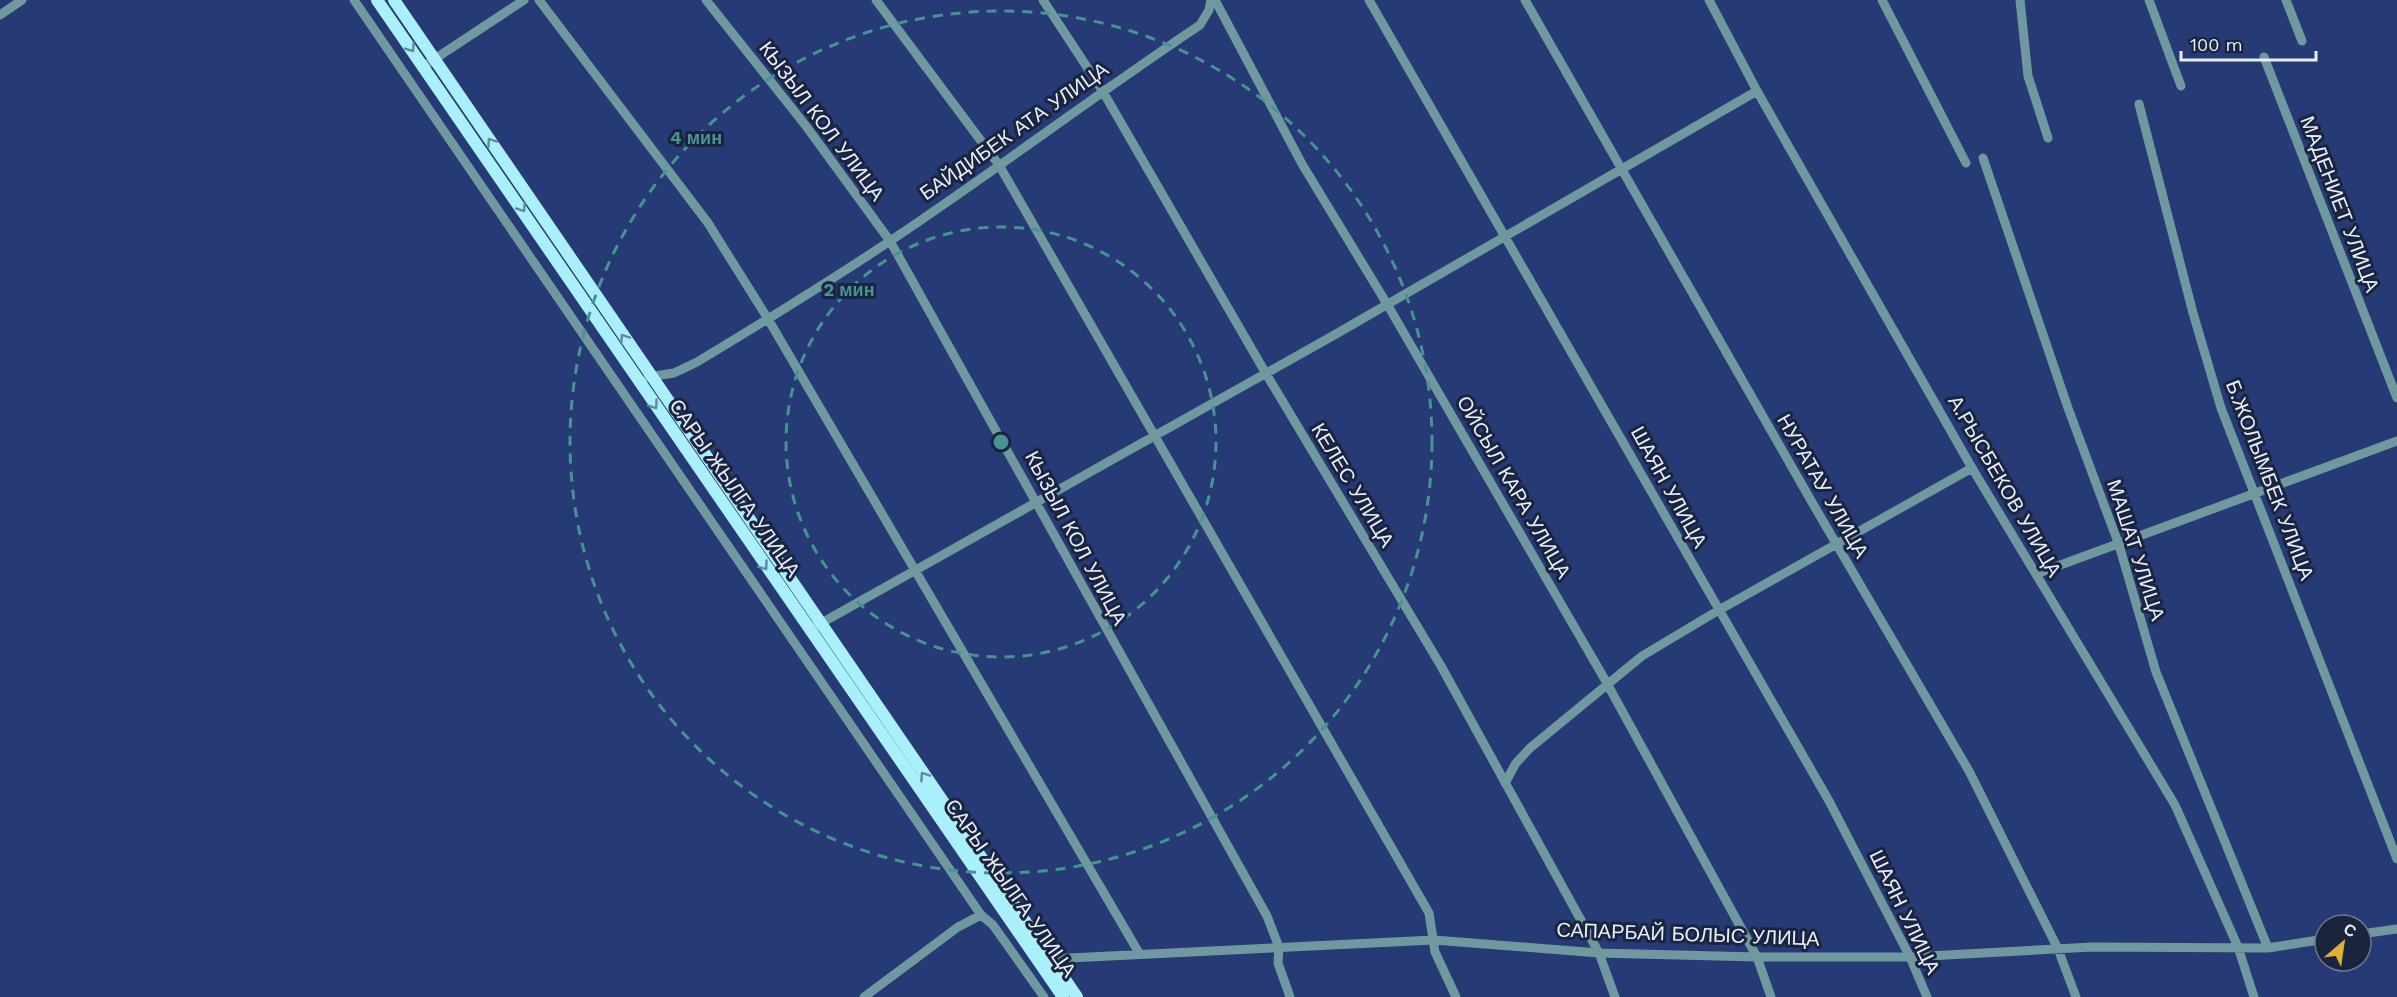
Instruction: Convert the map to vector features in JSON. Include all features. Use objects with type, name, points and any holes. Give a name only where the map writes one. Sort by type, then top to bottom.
[{"type":"main road","name":"САРЫ ЖЫЛГА УЛИЦА","points":[[377,0],[429,63],[650,376],[814,627],[1064,997]]},
{"type":"main road","name":"САРЫ ЖЫЛГА УЛИЦА","points":[[394,0],[429,63],[637,381],[1077,997]]},
{"type":"street","points":[[0,15],[22,0]]},
{"type":"street","points":[[354,0],[981,915],[993,925],[1044,997]]},
{"type":"street","points":[[429,63],[524,0]]},
{"type":"street","points":[[539,0],[708,223],[768,319],[1138,953]]},
{"type":"street","name":"КЫЗЫЛ КОЛ УЛИЦА","points":[[706,0],[806,126],[890,241],[1038,502],[1118,653],[1267,916],[1279,947],[1278,963],[1290,997]]},
{"type":"street","points":[[876,0],[999,165],[1429,913],[1435,952],[1456,997]]},
{"type":"street","name":"КЕЛЕС УЛИЦА","points":[[1043,0],[1102,90],[1265,372],[1441,666],[1599,953],[1615,997]]},
{"type":"street","name":"БАЙДИБЕК АТА УЛИЦА","points":[[637,381],[650,376],[674,373],[768,319],[890,241],[1102,90],[1200,25],[1213,0]]},
{"type":"street","name":"ОЙСЫЛ КАРА УЛИЦА","points":[[1213,0],[1302,164],[1387,304],[1607,684],[1757,957],[1771,997]]},
{"type":"street","name":"ШАЯН УЛИЦА","points":[[1369,0],[1829,801],[1910,957],[1927,997]]},
{"type":"street","name":"НУРАТАУ УЛИЦА","points":[[1525,0],[1620,170],[1969,771],[2058,949],[2076,997]]},
{"type":"street","name":"А.РЫСБЕКОВ УЛИЦА","points":[[1709,0],[1757,91],[1972,468],[2175,805],[2238,947],[2254,997]]},
{"type":"street","points":[[1882,0],[1966,164]]},
{"type":"street","points":[[2020,0],[2028,76],[2048,138]]},
{"type":"street","points":[[2149,0],[2181,86]]},
{"type":"street","points":[[2286,0],[2302,41]]},
{"type":"street","name":"МАДЕНИЕТ УЛИЦА","points":[[2264,57],[2397,398]]},
{"type":"street","points":[[814,627],[1506,237],[1757,91]]},
{"type":"street","name":"Б.ЖОЛЫМБЕК УЛИЦА","points":[[2139,104],[2193,313],[2221,408],[2397,859]]},
{"type":"street","name":"МАШАТ УЛИЦА","points":[[1983,158],[2060,385],[2119,545],[2156,672],[2268,948]]},
{"type":"street","points":[[2036,574],[2256,495],[2397,441]]},
{"type":"street","points":[[1505,783],[1516,764],[1530,748],[1642,656],[1835,543],[1972,468]]},
{"type":"street","points":[[864,997],[958,927],[981,915]]},
{"type":"street","points":[[2373,932],[2397,929]]},
{"type":"street","name":"САПАРБАЙ БОЛЫС УЛИЦА","points":[[1049,959],[1434,940],[1599,953],[1757,957],[1910,957],[2058,949],[2268,948],[2313,941]]}]
